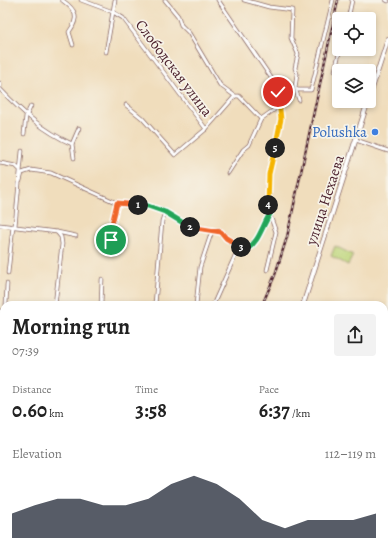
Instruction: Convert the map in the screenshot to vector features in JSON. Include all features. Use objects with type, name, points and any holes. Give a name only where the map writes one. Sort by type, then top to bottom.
[{"type":"street","points":[[62,0],[73,7],[75,24],[69,32],[73,46]]},
{"type":"street","name":"Слободская улица","points":[[81,0],[113,12],[123,18],[206,129]]},
{"type":"street","points":[[106,52],[115,0]]},
{"type":"street","points":[[165,0],[178,16],[181,25],[189,34],[220,85],[235,96],[239,96],[261,119]]},
{"type":"street","points":[[218,0],[272,79],[278,92],[281,105],[281,119],[269,174],[268,210],[276,232],[267,270]]},
{"type":"street","points":[[244,0],[269,7],[292,10],[291,38],[298,54],[295,68],[297,74],[295,88],[299,100]]},
{"type":"street","points":[[272,79],[295,88],[311,90],[333,0]]},
{"type":"street","points":[[349,12],[352,0]]},
{"type":"street","name":"улица Нехаева","points":[[376,78],[388,39]]},
{"type":"street","points":[[0,84],[0,88],[26,116],[54,136],[72,144]]},
{"type":"street","points":[[126,105],[142,118],[175,155],[206,129],[235,96]]},
{"type":"street","points":[[228,172],[243,150],[249,145],[261,119],[281,105]]},
{"type":"street","points":[[24,134],[26,116],[31,106]]},
{"type":"street","name":"улица Нехаева","points":[[303,301],[366,108]]},
{"type":"street","points":[[74,158],[72,144],[79,128]]},
{"type":"street","points":[[356,140],[388,151]]},
{"type":"street","points":[[8,273],[20,181],[22,151]]},
{"type":"street","points":[[0,163],[16,166],[20,169]]},
{"type":"street","points":[[20,181],[22,174],[31,170],[51,173],[117,203],[148,206],[165,212],[187,226],[221,232],[238,247],[247,249],[254,245],[270,214]]},
{"type":"street","points":[[110,251],[110,231],[117,203]]},
{"type":"street","points":[[155,301],[162,221],[165,212]]},
{"type":"street","points":[[0,225],[57,232],[76,236]]},
{"type":"street","points":[[196,301],[200,267],[212,231]]},
{"type":"street","points":[[55,301],[62,244],[61,237],[57,232]]},
{"type":"street","points":[[215,301],[238,247]]},
{"type":"street","points":[[101,301],[102,279]]},
{"type":"street","points":[[6,301],[8,284]]},
{"type":"green space","points":[[335,246],[353,255],[348,265],[331,256]]},
{"type":"railway","points":[[264,301],[275,275],[287,237],[338,0]]},
{"type":"place","name":"Polushka","points":[[375,132]]},
{"type":"route","points":[[111,240],[110,231],[117,203],[148,206],[165,212],[187,226],[200,230],[221,232],[236,246],[247,249],[254,245],[270,214],[268,210],[269,174],[281,119],[281,105],[278,92]]}]
